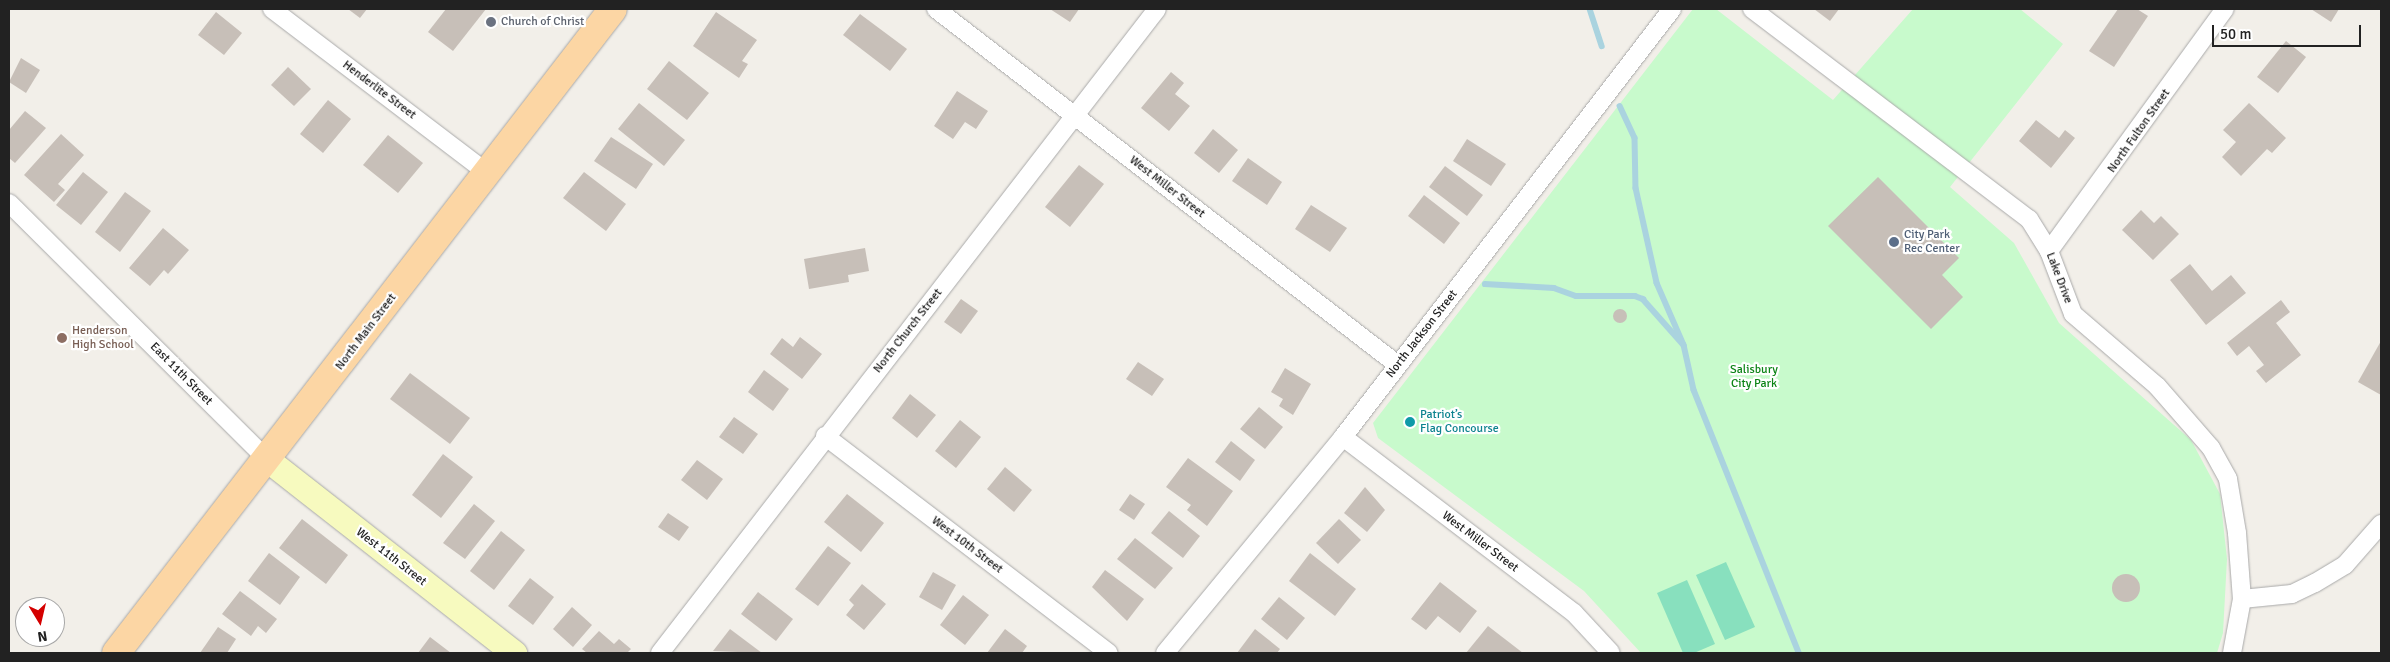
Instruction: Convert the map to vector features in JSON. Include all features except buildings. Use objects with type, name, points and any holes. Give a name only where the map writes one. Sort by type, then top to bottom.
[{"type":"main road","name":"North Main Street","points":[[116,653],[268,460],[486,172],[613,9]]},
{"type":"street","name":"Henderlite Street","points":[[272,9],[486,172]]},
{"type":"street","name":"West Miller Street","points":[[936,9],[1398,366]]},
{"type":"street","name":"North Church Street","points":[[660,653],[825,436],[1076,116],[1157,9]]},
{"type":"street","name":"North Jackson Street","points":[[1165,653],[1343,437],[1672,9]]},
{"type":"street","name":"Lake Drive","points":[[1752,9],[2029,219],[2049,251],[2073,314],[2157,386],[2212,448],[2228,479],[2242,599],[2232,653]]},
{"type":"street","name":"North Fulton Street","points":[[2049,251],[2225,9]]},
{"type":"street","name":"East 11th Street","points":[[9,203],[268,460]]},
{"type":"street","name":"West 10th Street","points":[[825,436],[1110,653]]},
{"type":"street","name":"West Miller Street","points":[[1343,437],[1574,613],[1611,653]]},
{"type":"street","name":"West 11th Street","points":[[268,460],[514,653]]},
{"type":"street","points":[[2242,599],[2292,594],[2315,583],[2344,565],[2381,524]]},
{"type":"green space","name":"Salisbury City Park","points":[[1693,9],[1716,9],[1833,100],[1913,9],[2020,9],[2063,44],[1950,187],[2014,243],[2059,323],[2191,440],[2220,494],[2227,559],[2223,633],[2217,653],[1641,653],[1584,591],[1378,438],[1373,423]]},
{"type":"green space","points":[[1726,562],[1755,627],[1725,640],[1696,575]]},
{"type":"green space","points":[[1687,580],[1715,644],[1694,653],[1683,653],[1657,593]]},
{"type":"waterway","points":[[1590,9],[1602,46]]},
{"type":"waterway","points":[[1620,106],[1635,138],[1636,188],[1657,283],[1684,345],[1694,390],[1799,653]]},
{"type":"waterway","points":[[1485,284],[1554,288],[1576,296],[1635,296],[1643,299],[1683,344]]},
{"type":"place","name":"Church of Christ","points":[[491,22]]},
{"type":"place","name":"City Park Rec Center","points":[[1894,242]]},
{"type":"place","name":"Henderson High School","points":[[62,338]]},
{"type":"place","name":"Patriot’s Flag Concourse","points":[[1410,422]]}]
